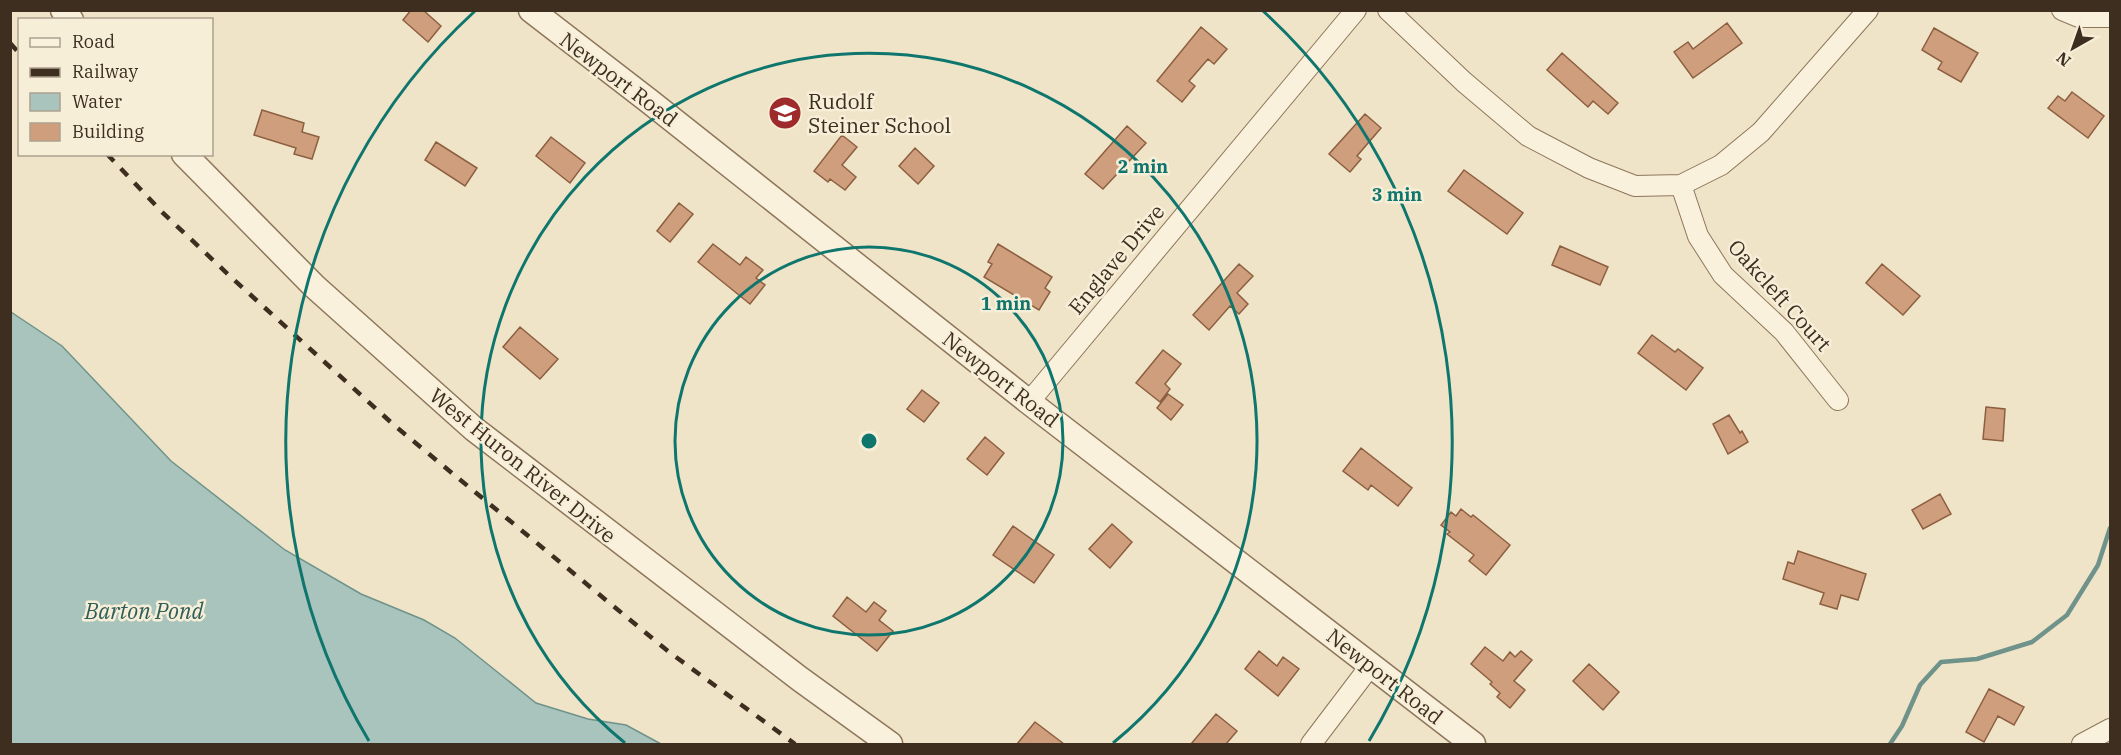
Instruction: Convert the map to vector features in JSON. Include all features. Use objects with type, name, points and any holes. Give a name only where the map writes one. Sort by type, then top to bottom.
[{"type":"street","name":"Newport Road","points":[[531,10],[1029,402],[1473,744]]},
{"type":"street","name":"Englave Drive","points":[[1029,402],[1356,10]]},
{"type":"street","points":[[1388,10],[1464,82],[1528,136],[1589,168],[1635,186],[1681,185],[1720,165],[1761,132],[1868,10]]},
{"type":"street","points":[[2062,10],[2079,17],[2110,17]]},
{"type":"street","name":"West Huron River Drive","points":[[186,156],[314,286],[481,435],[791,672],[890,744]]},
{"type":"street","name":"Oakcleft Court","points":[[1681,185],[1698,236],[1723,275],[1784,332],[1838,400]]},
{"type":"street","points":[[1311,744],[1371,665]]},
{"type":"street","points":[[2082,744],[2110,729]]},
{"type":"water","name":"Barton Pond","points":[[11,312],[62,346],[171,461],[285,550],[361,594],[424,620],[455,638],[536,703],[588,719],[626,725],[661,744],[11,744]]},
{"type":"building","points":[[411,10],[423,10],[441,26],[428,42],[403,20]]},
{"type":"building","points":[[1727,23],[1742,43],[1693,78],[1674,52],[1688,42],[1693,49]]},
{"type":"building","points":[[1201,27],[1227,49],[1214,64],[1208,59],[1189,81],[1195,86],[1182,102],[1157,81]]},
{"type":"building","points":[[1934,28],[1978,53],[1961,82],[1938,69],[1942,62],[1922,50]]},
{"type":"building","points":[[1562,53],[1618,103],[1608,114],[1593,101],[1588,107],[1547,70]]},
{"type":"building","points":[[2072,92],[2104,116],[2088,138],[2048,108],[2058,96],[2065,101]]},
{"type":"building","points":[[262,110],[304,123],[302,132],[319,137],[312,159],[294,154],[296,148],[254,135]]},
{"type":"building","points":[[1365,114],[1381,128],[1357,156],[1361,159],[1350,172],[1329,154]]},
{"type":"building","points":[[1127,126],[1146,143],[1103,189],[1085,174]]},
{"type":"building","points":[[842,135],[857,147],[842,165],[856,177],[845,190],[830,179],[828,182],[814,171]]},
{"type":"building","points":[[551,137],[585,163],[570,183],[536,156]]},
{"type":"building","points":[[436,142],[477,168],[465,186],[425,160]]},
{"type":"building","points":[[915,148],[934,166],[918,184],[899,166]]},
{"type":"building","points":[[1464,170],[1523,213],[1507,234],[1448,191]]},
{"type":"building","points":[[679,203],[693,214],[670,242],[657,231]]},
{"type":"building","points":[[713,244],[740,265],[746,257],[763,270],[756,278],[765,285],[750,304],[698,262]]},
{"type":"building","points":[[998,244],[1052,277],[1045,288],[1050,292],[1039,310],[984,277],[992,264],[988,262]]},
{"type":"building","points":[[1560,246],[1608,267],[1600,285],[1552,265]]},
{"type":"building","points":[[1239,264],[1253,276],[1237,293],[1248,304],[1239,314],[1230,306],[1209,330],[1193,315]]},
{"type":"building","points":[[1882,264],[1920,296],[1903,315],[1866,283]]},
{"type":"building","points":[[520,327],[558,359],[540,379],[503,347]]},
{"type":"building","points":[[1652,335],[1675,352],[1678,349],[1703,368],[1686,390],[1638,353]]},
{"type":"building","points":[[1163,350],[1181,364],[1165,384],[1170,389],[1160,402],[1136,383]]},
{"type":"building","points":[[922,390],[939,403],[924,422],[907,409]]},
{"type":"building","points":[[1168,394],[1183,405],[1171,420],[1157,408]]},
{"type":"building","points":[[1986,407],[2005,409],[2003,441],[1983,439]]},
{"type":"building","points":[[1729,415],[1748,442],[1728,454],[1713,424]]},
{"type":"building","points":[[985,437],[1004,453],[987,475],[967,459]]},
{"type":"building","points":[[1361,448],[1412,488],[1398,506],[1371,485],[1368,490],[1343,471]]},
{"type":"building","points":[[1940,494],[1951,514],[1923,529],[1912,510]]},
{"type":"building","points":[[1461,509],[1471,517],[1473,515],[1510,545],[1486,575],[1469,561],[1474,555],[1447,534],[1450,532],[1441,525],[1451,512],[1456,516]]},
{"type":"building","points":[[1112,524],[1132,542],[1110,568],[1089,549]]},
{"type":"building","points":[[1013,526],[1054,555],[1034,583],[993,555]]},
{"type":"building","points":[[1798,551],[1866,574],[1858,600],[1841,595],[1837,609],[1820,604],[1824,593],[1783,579],[1788,562],[1794,564]]},
{"type":"building","points":[[847,597],[866,612],[874,602],[886,611],[879,620],[893,631],[877,651],[833,616]]},
{"type":"building","points":[[1485,647],[1503,661],[1510,652],[1515,657],[1521,651],[1532,660],[1514,681],[1525,690],[1510,708],[1497,697],[1500,693],[1490,684],[1492,682],[1471,664]]},
{"type":"building","points":[[1259,651],[1277,666],[1283,657],[1299,669],[1278,696],[1245,669]]},
{"type":"building","points":[[1589,664],[1619,692],[1603,710],[1573,681]]},
{"type":"building","points":[[1989,689],[2024,707],[2014,725],[1998,716],[1984,742],[1966,732]]},
{"type":"building","points":[[1216,714],[1237,731],[1226,744],[1191,744]]},
{"type":"building","points":[[1035,722],[1064,744],[1017,744]]},
{"type":"waterway","points":[[1890,744],[1902,726],[1920,685],[1941,662],[1977,659],[2032,642],[2067,615],[2098,565],[2110,528]]},
{"type":"railway","points":[[10,43],[18,52]]},
{"type":"railway","points":[[109,156],[162,212],[395,426],[669,652],[795,744]]},
{"type":"place","name":"Rudolf Steiner School","points":[[785,113]]}]
